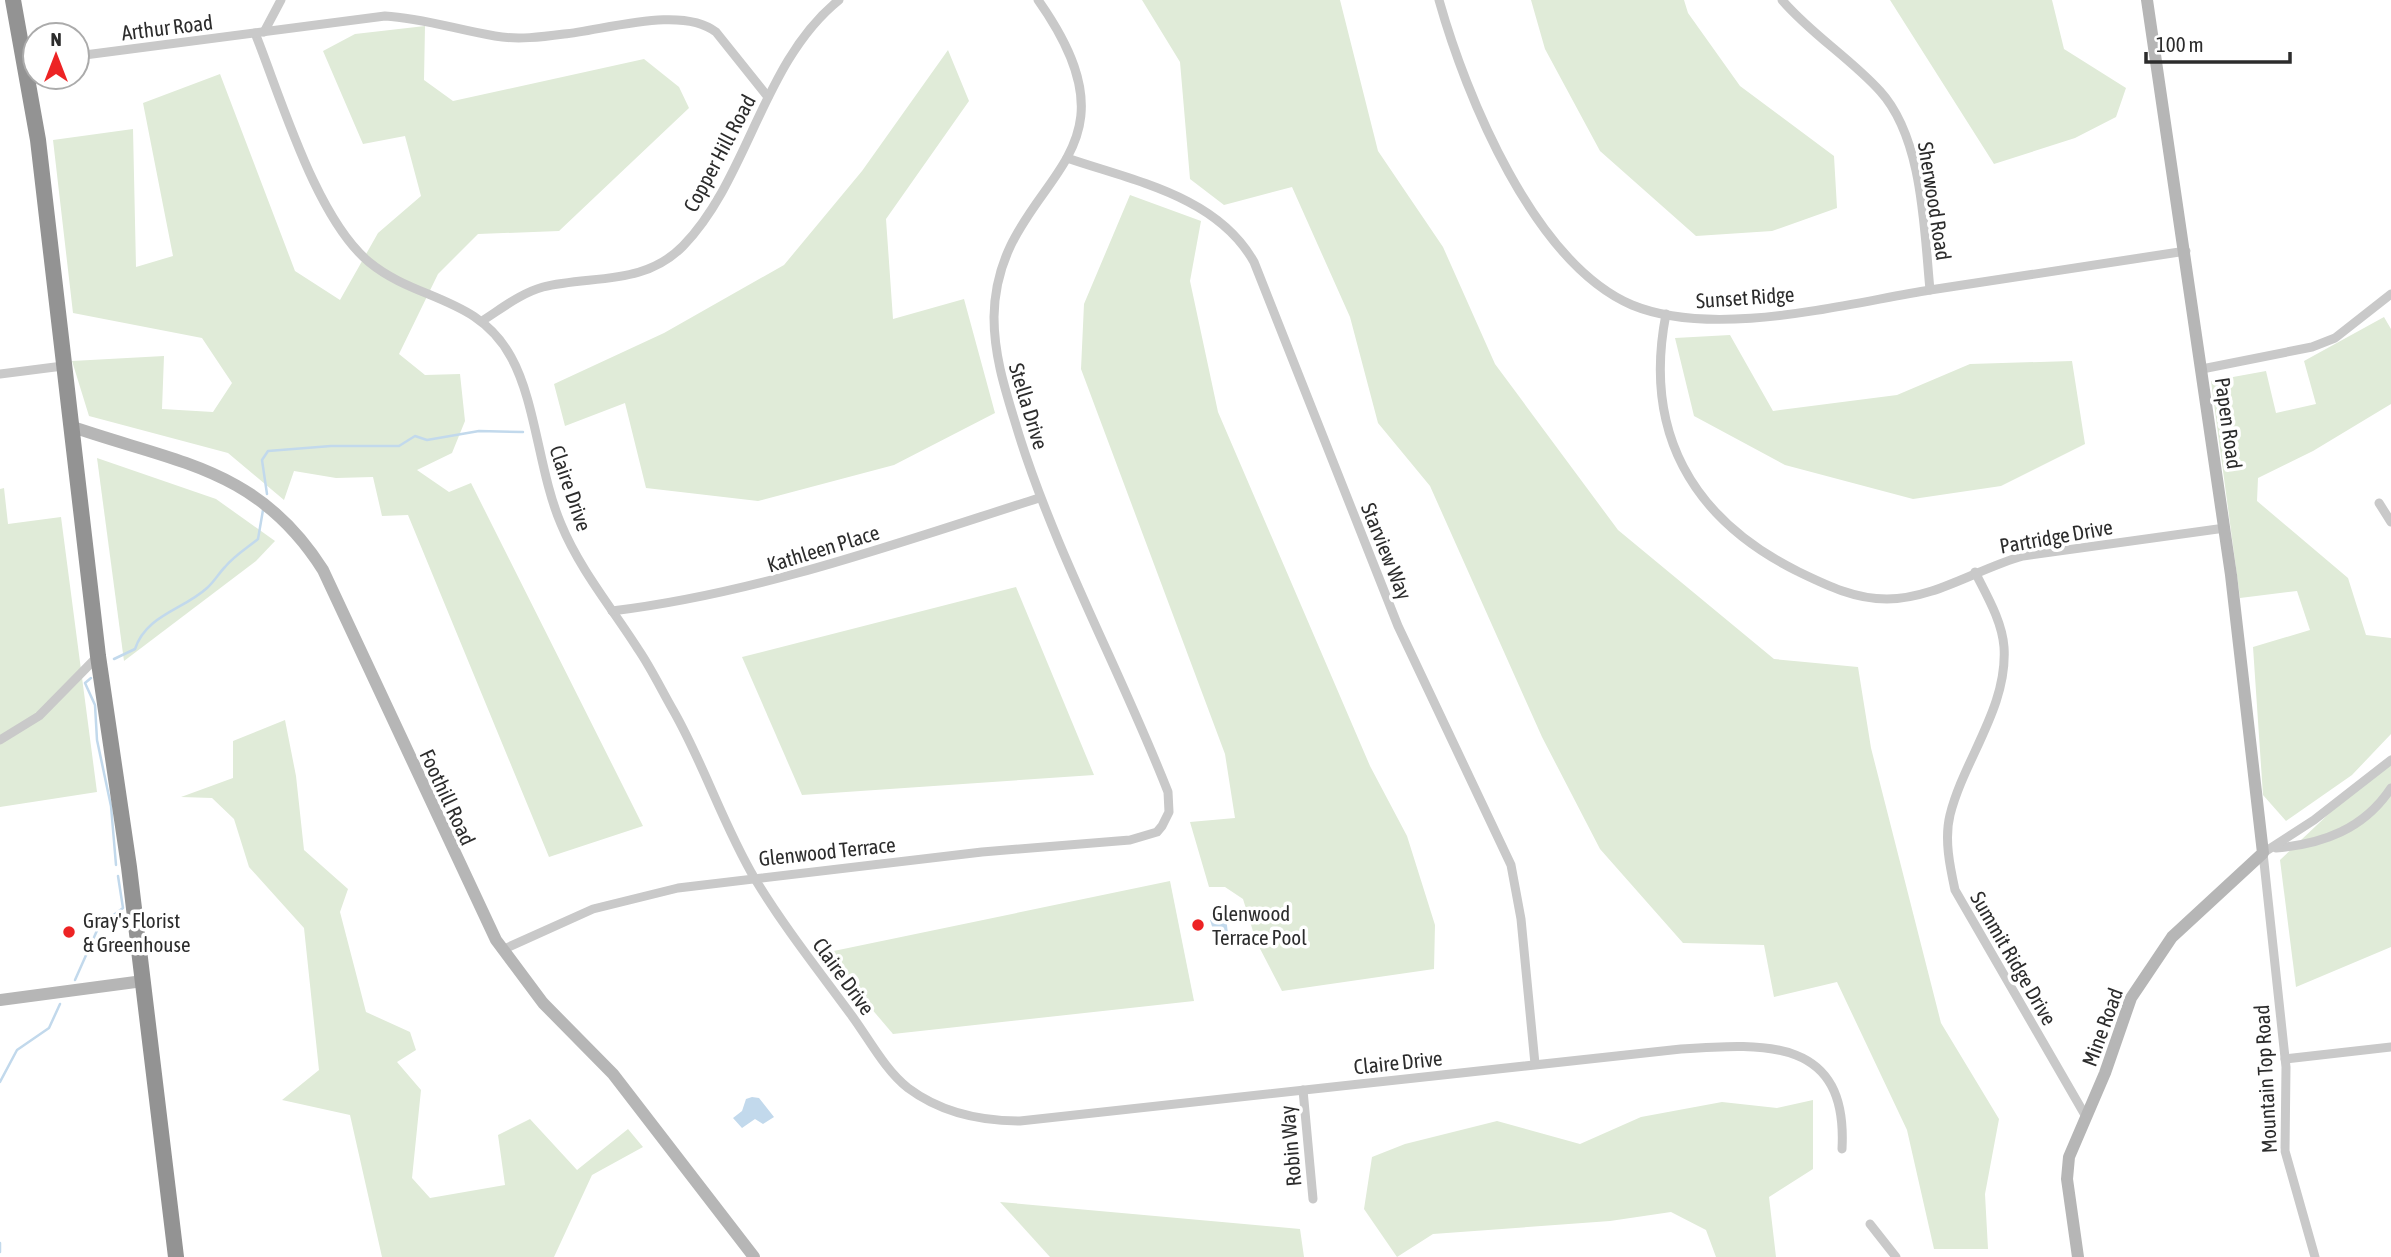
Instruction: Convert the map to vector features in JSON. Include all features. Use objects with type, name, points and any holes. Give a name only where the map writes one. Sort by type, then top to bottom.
[{"type":"highway","points":[[13,0],[21,29]]},
{"type":"highway","points":[[33,91],[98,656],[143,981],[176,1257]]},
{"type":"street","points":[[260,32],[281,0]]},
{"type":"street","name":"Copper Hill Road","points":[[482,321],[542,287],[636,275],[665,262],[702,223],[768,97],[810,28],[839,0]]},
{"type":"street","name":"Stella Drive","points":[[1038,0],[1076,64],[1083,99],[1077,138],[1015,238],[1003,264],[994,315],[998,367],[1039,498],[1168,792],[1169,812],[1163,826]]},
{"type":"street","name":"Sunset Ridge","points":[[1439,0],[1469,91],[1507,173],[1535,212],[1591,279],[1630,304],[1666,314],[1714,320],[1800,312],[2186,251]]},
{"type":"street","name":"Sherwood Road","points":[[1782,0],[1879,90],[1904,128],[1924,229],[1930,290]]},
{"type":"street","name":"Papen Road","points":[[2147,0],[2186,251],[2269,851]]},
{"type":"street","name":"Arthur Road","points":[[91,54],[384,16],[410,17],[508,38],[564,34],[666,20],[691,20],[707,25],[716,32],[768,97]]},
{"type":"street","name":"Claire Drive","points":[[260,32],[313,177],[341,233],[371,264],[464,308],[482,321],[513,359],[562,526],[612,611],[638,649],[689,739],[754,876],[783,923],[897,1078],[941,1107],[996,1121],[1020,1121],[1535,1064],[1723,1046],[1756,1048],[1812,1061],[1831,1081],[1842,1112],[1842,1149]]},
{"type":"street","name":"Starview Way","points":[[1067,158],[1147,185],[1208,211],[1244,243],[1254,262],[1398,626],[1511,865],[1521,919],[1535,1064]]},
{"type":"street","points":[[2202,369],[2312,347],[2335,338],[2391,294]]},
{"type":"street","name":"Partridge Drive","points":[[1666,314],[1658,361],[1667,427],[1674,449],[1693,485],[1724,520],[1779,562],[1832,588],[1887,599],[1917,596],[2023,556],[2225,528]]},
{"type":"street","points":[[0,374],[63,366]]},
{"type":"street","name":"Foothill Road","points":[[70,426],[233,482],[276,510],[291,526],[323,570],[465,879],[502,950],[543,1003],[613,1074],[754,1257]]},
{"type":"street","name":"Kathleen Place","points":[[612,611],[681,603],[800,575],[1039,498]]},
{"type":"street","points":[[2379,503],[2391,522]]},
{"type":"street","name":"Summit Ridge Drive","points":[[1975,572],[1999,624],[2004,645],[2004,673],[1949,818],[1948,851],[1955,890],[2085,1115]]},
{"type":"street","points":[[0,740],[39,716],[98,656]]},
{"type":"street","points":[[2269,851],[2391,760]]},
{"type":"street","points":[[2269,851],[2313,844],[2341,833],[2374,810],[2391,788]]},
{"type":"street","name":"Glenwood Terrace","points":[[502,950],[529,935],[614,902],[678,888],[754,876],[982,852],[1129,840],[1157,832],[1163,826]]},
{"type":"street","name":"Mountain Top Road","points":[[2269,851],[2285,1059],[2287,1163],[2315,1257]]},
{"type":"street","name":"Mine Road","points":[[2078,1257],[2067,1179],[2069,1157],[2105,1073],[2131,998],[2152,962],[2204,905],[2269,851]]},
{"type":"street","points":[[0,1000],[143,981]]},
{"type":"street","points":[[2285,1059],[2391,1047]]},
{"type":"street","name":"Robin Way","points":[[1303,1090],[1313,1199]]},
{"type":"street","points":[[1870,1224],[1896,1257]]},
{"type":"green space","points":[[1142,0],[1340,0],[1378,151],[1443,247],[1495,364],[1618,530],[1774,659],[1858,667],[1871,748],[1941,1023],[1999,1119],[1985,1194],[1988,1249],[1934,1249],[1907,1130],[1837,982],[1774,997],[1764,945],[1683,943],[1600,849],[1542,737],[1430,486],[1378,423],[1350,317],[1292,187],[1224,205],[1190,179],[1180,62]]},
{"type":"green space","points":[[1531,0],[1684,0],[1688,13],[1740,86],[1834,156],[1837,208],[1772,231],[1696,236],[1600,151],[1545,49]]},
{"type":"green space","points":[[1890,0],[2052,0],[2064,49],[2126,88],[2116,117],[2075,138],[1994,164]]},
{"type":"green space","points":[[425,26],[424,80],[453,101],[644,59],[679,87],[689,108],[559,231],[478,234],[438,274],[399,354],[425,375],[460,374],[465,421],[452,453],[417,470],[449,492],[471,483],[643,826],[549,857],[408,515],[382,516],[373,477],[336,478],[294,471],[284,500],[228,453],[89,416],[72,361],[164,356],[162,409],[213,412],[232,383],[202,338],[73,313],[53,140],[133,129],[136,267],[173,256],[143,103],[220,74],[295,271],[340,300],[378,233],[421,196],[405,136],[363,144],[323,51],[355,34]]},
{"type":"green space","points":[[948,50],[969,101],[886,219],[893,319],[964,299],[995,413],[894,465],[758,501],[646,488],[625,403],[565,426],[554,384],[664,333],[784,265],[862,171]]},
{"type":"green space","points":[[1130,195],[1201,221],[1190,281],[1218,412],[1370,766],[1407,836],[1435,925],[1434,969],[1282,991],[1256,941],[1243,899],[1225,887],[1209,887],[1190,822],[1235,818],[1225,754],[1081,369],[1084,304]]},
{"type":"green space","points":[[2384,317],[2391,329],[2391,404],[2313,451],[2258,478],[2257,501],[2348,578],[2366,635],[2391,638],[2391,734],[2352,775],[2286,821],[2263,795],[2253,647],[2310,630],[2297,591],[2240,598],[2211,381],[2266,371],[2276,413],[2316,404],[2304,361]]},
{"type":"green space","points":[[1730,335],[1773,411],[1897,395],[1970,364],[2072,361],[2085,444],[2001,486],[1913,499],[1785,465],[1694,416],[1675,338]]},
{"type":"green space","points":[[97,458],[216,499],[275,541],[256,561],[124,661]]},
{"type":"green space","points":[[4,488],[8,524],[61,517],[97,792],[0,807],[0,489]]},
{"type":"green space","points":[[1016,587],[1094,775],[802,795],[742,657]]},
{"type":"green space","points":[[285,720],[296,776],[304,850],[348,889],[340,912],[366,1012],[410,1032],[416,1050],[397,1062],[421,1090],[412,1178],[430,1198],[505,1185],[498,1135],[530,1119],[577,1170],[628,1129],[643,1147],[592,1175],[554,1257],[382,1257],[350,1115],[282,1100],[319,1070],[304,928],[249,867],[234,819],[212,798],[181,797],[233,778],[233,741]]},
{"type":"green space","points":[[2391,755],[2391,947],[2296,987],[2280,860]]},
{"type":"green space","points":[[1170,881],[1194,1001],[893,1034],[824,953]]},
{"type":"green space","points":[[1813,1100],[1813,1169],[1769,1197],[1776,1257],[1716,1257],[1706,1230],[1671,1212],[1610,1221],[1433,1234],[1397,1257],[1364,1209],[1372,1157],[1405,1144],[1497,1121],[1580,1144],[1641,1117],[1722,1102],[1777,1108]]},
{"type":"green space","points":[[1000,1202],[1300,1229],[1304,1257],[1050,1257]]},
{"type":"water","points":[[1226,917],[1229,942],[1218,946],[1210,920]]},
{"type":"water","points":[[759,1098],[774,1117],[763,1124],[755,1119],[742,1128],[733,1118],[742,1111],[746,1099]]},
{"type":"waterway","points":[[267,494],[262,460],[268,451],[331,446],[399,446],[415,436],[427,440],[479,431],[523,432]]},
{"type":"waterway","points":[[114,659],[135,649],[148,628],[207,588],[232,559],[258,539],[263,510]]},
{"type":"waterway","points":[[91,678],[85,683],[95,705],[97,740],[111,806],[116,865]]},
{"type":"waterway","points":[[75,980],[99,926],[123,908],[118,876]]},
{"type":"waterway","points":[[0,1082],[17,1050],[49,1028],[60,1004]]},
{"type":"waterway","points":[[0,1243],[0,1252]]},
{"type":"place","name":"Glenwood Terrace Pool","points":[[1198,925]]},
{"type":"place","name":"Gray's Florist & Greenhouse","points":[[69,932]]}]
